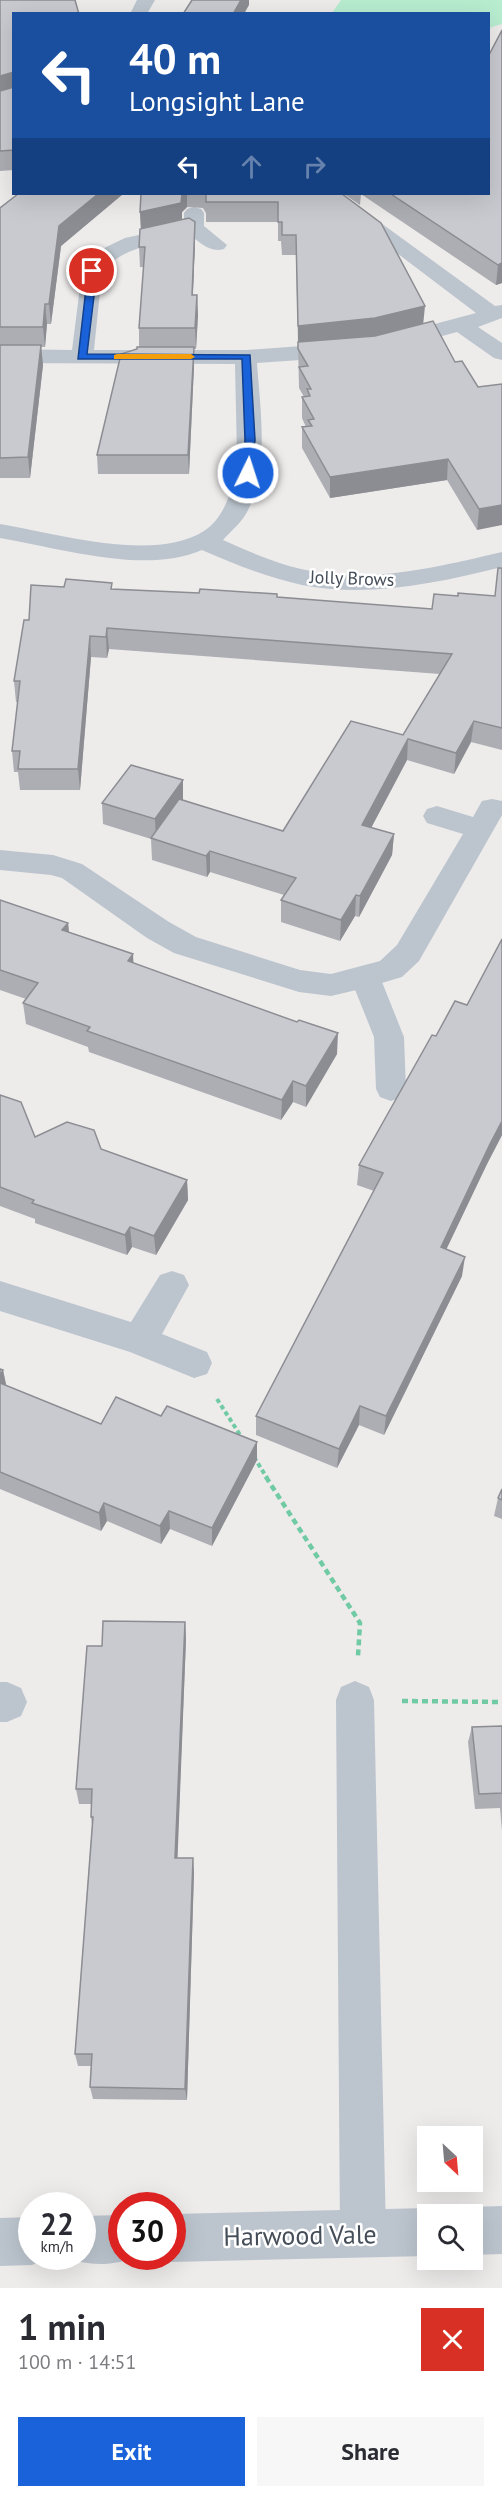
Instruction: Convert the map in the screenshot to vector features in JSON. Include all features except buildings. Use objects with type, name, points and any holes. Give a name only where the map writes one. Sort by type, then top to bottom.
[{"type":"street","points":[[330,195],[497,312]]},
{"type":"street","points":[[82,357],[92,271],[99,260],[129,244],[194,221],[217,245]]},
{"type":"street","points":[[0,356],[246,357],[368,347],[461,325],[497,312]]},
{"type":"street","points":[[461,325],[502,353]]},
{"type":"street","points":[[2,535],[160,553],[186,550],[206,542],[226,525],[239,505],[248,473],[250,440],[246,357]]},
{"type":"street","name":"Jolly Brows","points":[[206,542],[238,557],[322,580],[400,580],[502,559]]},
{"type":"street","points":[[0,860],[53,865],[72,871],[158,930],[185,945],[299,981],[331,985],[365,978],[391,969],[408,952],[486,819],[437,816]]},
{"type":"street","points":[[139,1340],[172,1285]]},
{"type":"street","points":[[0,1296],[139,1340],[194,1363]]},
{"type":"street","points":[[483,2231],[502,2230]]},
{"type":"street","name":"Harwood Vale","points":[[186,2238],[417,2232]]},
{"type":"street","points":[[0,2242],[18,2241]]},
{"type":"lane","points":[[365,978],[389,1037],[391,1089]]},
{"type":"lane","points":[[355,1700],[363,2233]]},
{"type":"path","points":[[194,1363],[245,1443]]},
{"type":"path","points":[[251,1453],[360,1623],[355,1700],[502,1702]]},
{"type":"green space","points":[[341,0],[502,0],[502,24],[490,28],[490,12],[333,12]]},
{"type":"slow traffic","points":[[117,357],[191,357]]},
{"type":"route","points":[[92,271],[82,357],[246,357],[250,440],[248,473]]}]
